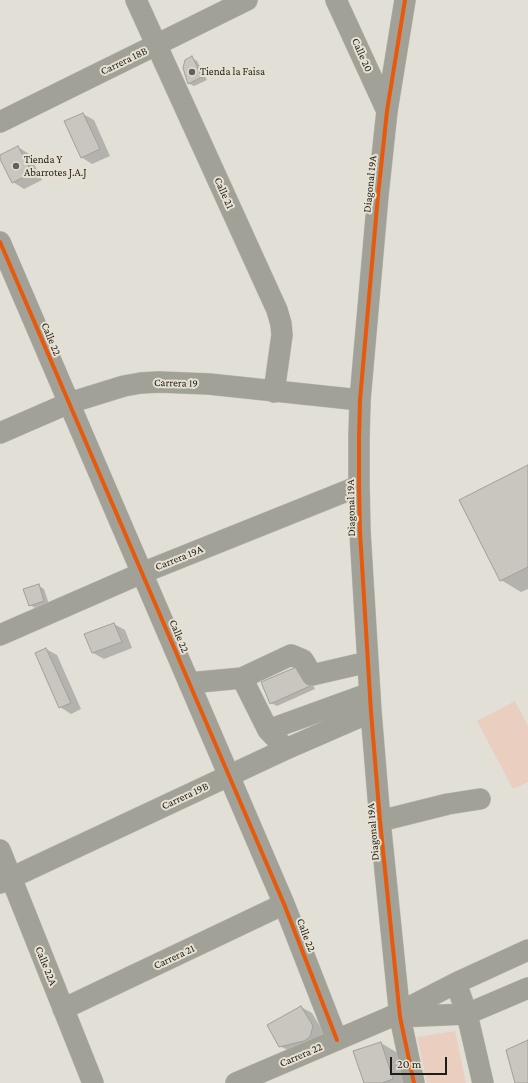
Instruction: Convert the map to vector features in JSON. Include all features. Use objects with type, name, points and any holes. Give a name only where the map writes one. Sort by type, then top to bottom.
[{"type":"street","name":"Calle 21","points":[[136,0],[277,310],[281,324],[282,336],[274,392]]},
{"type":"street","name":"Carrera 18B","points":[[0,122],[247,0]]},
{"type":"street","name":"Calle 20","points":[[336,0],[387,111]]},
{"type":"street","name":"Diagonal 19A","points":[[405,0],[387,111],[360,400],[358,438],[360,532],[368,662],[396,1015],[414,1083]]},
{"type":"street","name":"Calle 22","points":[[0,242],[284,904],[337,1040]]},
{"type":"street","name":"Carrera 19","points":[[0,433],[69,403],[124,386],[159,382],[208,384],[360,400]]},
{"type":"street","name":"Carrera 19A","points":[[0,635],[142,573],[359,486]]},
{"type":"street","points":[[189,683],[242,678],[291,655],[303,660],[312,675],[368,662]]},
{"type":"street","points":[[242,678],[268,730],[286,749]]},
{"type":"street","points":[[268,730],[371,703]]},
{"type":"street","name":"Carrera 19B","points":[[6,880],[286,749],[371,703]]},
{"type":"street","points":[[380,821],[448,804],[480,799]]},
{"type":"street","name":"Calle 22A","points":[[0,850],[6,880],[64,1009],[93,1083]]},
{"type":"street","name":"Carrera 21","points":[[64,1009],[284,904]]},
{"type":"street","name":"Carrera 22","points":[[236,1083],[396,1015],[456,983],[528,950]]},
{"type":"street","points":[[456,983],[467,1014],[483,1083]]},
{"type":"street","name":"Carrera 22","points":[[396,1015],[467,1014],[528,988]]},
{"type":"shaded area","points":[[515,701],[528,726],[528,782],[513,789],[477,721]]},
{"type":"shaded area","points":[[455,1031],[466,1083],[427,1083],[417,1037]]},
{"type":"building","name":"Tienda la Faisa","points":[[192,56],[202,77],[188,84],[183,68],[185,60]]},
{"type":"building","points":[[83,113],[100,149],[81,158],[64,121]]},
{"type":"building","name":"Tienda Y Abarrotes J.A.J","points":[[18,146],[32,173],[12,183],[0,159],[0,155]]},
{"type":"building","points":[[528,465],[528,567],[500,581],[459,500]]},
{"type":"building","points":[[39,584],[44,601],[29,606],[23,589]]},
{"type":"building","points":[[114,623],[122,642],[92,653],[84,634]]},
{"type":"building","points":[[46,648],[71,703],[59,708],[35,653]]},
{"type":"building","points":[[301,665],[310,686],[270,704],[261,682]]},
{"type":"building","points":[[301,1006],[313,1026],[310,1037],[304,1041],[279,1047],[267,1025]]},
{"type":"building","points":[[528,1040],[528,1083],[515,1083],[506,1050]]},
{"type":"building","points":[[381,1042],[393,1079],[382,1083],[364,1083],[353,1051]]},
{"type":"cycle path","points":[[405,0],[387,111],[378,195],[360,400],[359,486],[360,532],[371,712],[380,821],[400,1017],[414,1083]]},
{"type":"cycle path","points":[[0,242],[284,904],[337,1040]]},
{"type":"place","name":"Tienda la Faisa","points":[[192,72]]},
{"type":"place","name":"Tienda Y Abarrotes J.A.J","points":[[16,166]]}]
